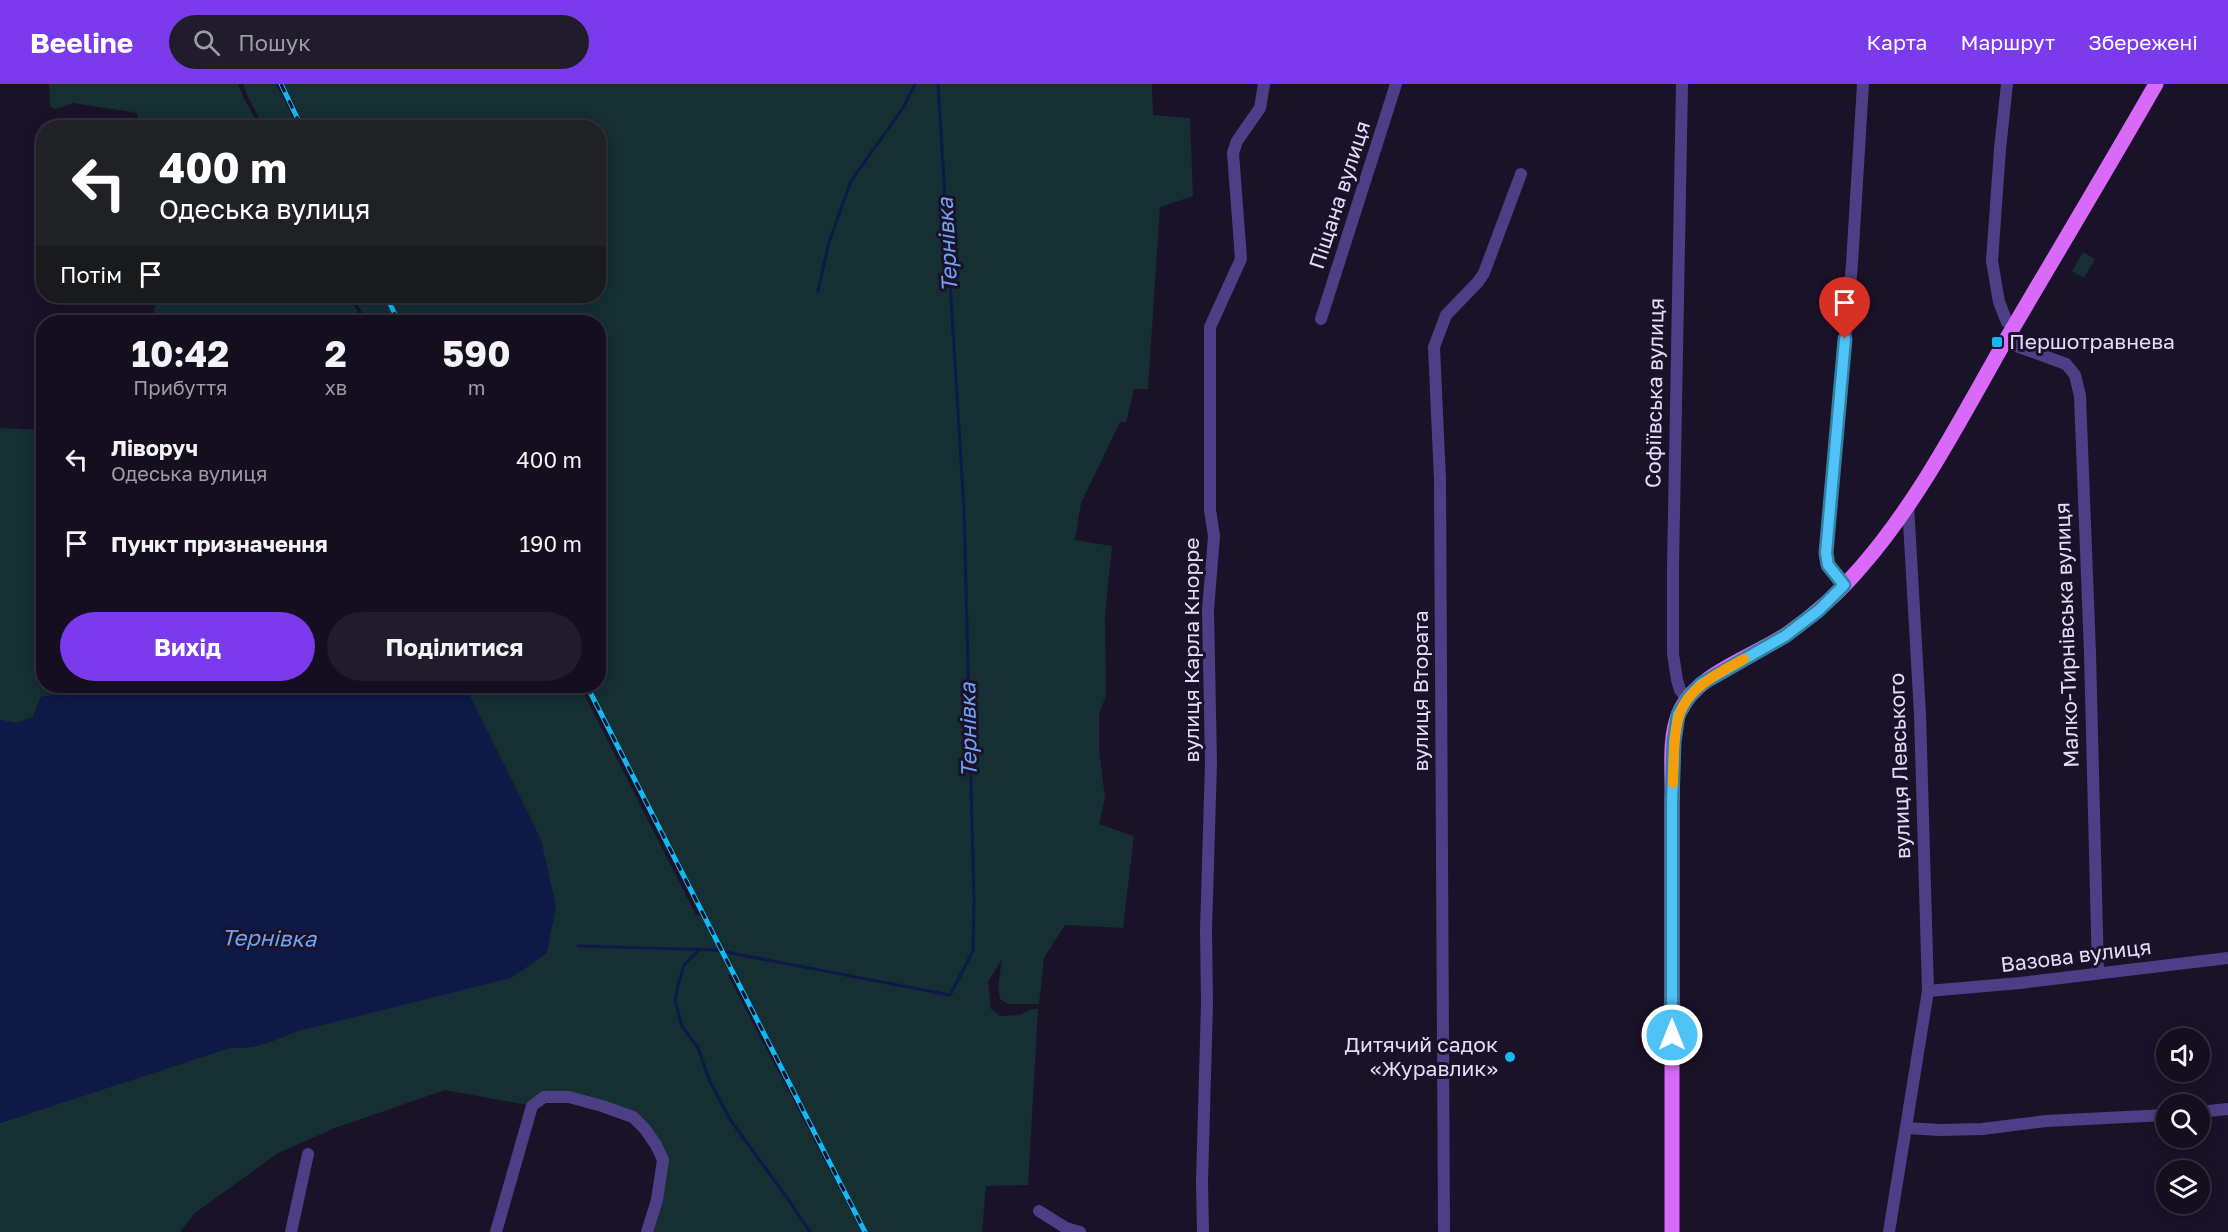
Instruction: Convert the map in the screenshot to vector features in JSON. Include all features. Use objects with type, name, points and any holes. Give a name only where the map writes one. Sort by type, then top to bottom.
[{"type":"main road","points":[[1672,1232],[1674,742],[1678,715],[1694,690],[1710,678],[1796,627],[1844,585],[1884,539],[1957,426],[2005,342],[2011,324],[2157,84]]},
{"type":"street","name":"вулиця Карла Кнорре","points":[[1203,1232],[1206,930],[1211,763],[1208,610],[1214,536],[1210,510],[1210,327],[1241,259],[1233,153],[1237,141],[1260,108],[1264,84]]},
{"type":"street","name":"Піщана вулиця","points":[[1321,319],[1396,84]]},
{"type":"street","name":"Софіївська вулиця","points":[[1682,84],[1673,654],[1680,690],[1688,698]]},
{"type":"street","points":[[1844,585],[1828,565],[1826,553],[1852,264],[1863,84]]},
{"type":"street","points":[[2007,84],[1992,261],[1999,302],[2011,324]]},
{"type":"street","name":"вулиця Втората","points":[[1444,1232],[1440,480],[1434,347],[1446,315],[1484,273],[1521,174]]},
{"type":"street","name":"Малко-Тирнівська вулиця","points":[[2005,342],[2066,364],[2075,375],[2080,396],[2090,653],[2098,972]]},
{"type":"street","name":"вулиця Левського","points":[[1889,1232],[1928,991],[1920,714],[1908,505]]},
{"type":"street","name":"Вазова вулиця","points":[[1928,991],[2020,983],[2228,958]]},
{"type":"street","points":[[496,1232],[532,1106],[544,1097],[568,1097],[602,1106],[633,1117],[645,1129],[663,1160],[657,1200],[647,1232]]},
{"type":"street","points":[[2210,1111],[2228,1109]]},
{"type":"street","points":[[1906,1128],[1940,1131],[1982,1129],[2046,1121],[2156,1116]]},
{"type":"street","points":[[291,1232],[308,1154]]},
{"type":"street","points":[[1039,1210],[1066,1228],[1080,1232]]},
{"type":"green space","points":[[49,84],[238,84],[256,120],[138,120],[137,113],[73,103],[56,109],[50,107]]},
{"type":"green space","points":[[243,84],[276,84],[294,120],[260,120]]},
{"type":"green space","points":[[284,84],[1152,84],[1153,115],[1190,118],[1193,196],[1160,207],[1148,389],[1134,389],[1126,422],[1120,422],[1081,503],[1075,540],[1112,546],[1105,616],[1106,696],[1099,714],[1099,750],[1105,797],[1099,824],[1134,836],[1123,928],[1065,925],[1044,958],[1039,1004],[1008,1004],[1000,999],[998,986],[1002,959],[988,982],[991,1009],[1000,1016],[1020,1015],[1029,1010],[1038,1009],[1028,1185],[986,1186],[982,1232],[867,1232],[737,976],[728,975],[862,1232],[649,1232],[665,1178],[646,1127],[568,1095],[532,1106],[445,1090],[335,1128],[278,1153],[195,1213],[180,1232],[0,1232],[0,1123],[229,1048],[263,1044],[294,1032],[541,840],[468,693],[584,693],[696,915],[706,916],[592,693],[606,693],[606,315],[398,315],[392,303],[606,303],[606,120],[302,120]]},
{"type":"green space","points":[[2083,252],[2095,259],[2084,278],[2072,271]]},
{"type":"green space","points":[[156,303],[353,303],[359,315],[153,315]]},
{"type":"green space","points":[[357,303],[386,303],[392,315],[363,315]]},
{"type":"green space","points":[[0,428],[36,430],[36,693],[65,693],[41,697],[33,717],[17,723],[0,720]]},
{"type":"water","points":[[65,693],[468,693],[541,840],[556,906],[547,953],[511,978],[294,1032],[262,1044],[229,1048],[0,1123],[0,720],[17,723],[33,717],[41,697]]},
{"type":"waterway","points":[[818,291],[829,242],[851,181],[903,108],[915,84]]},
{"type":"waterway","name":"Тернівка","points":[[578,946],[715,950],[950,995],[973,951],[974,901],[964,510],[938,84]]},
{"type":"waterway","points":[[699,950],[684,965],[678,985],[675,1000],[682,1026],[698,1048],[710,1082],[731,1121],[810,1232]]},
{"type":"railway","points":[[281,84],[298,120]]},
{"type":"railway","points":[[390,303],[396,315]]},
{"type":"railway","points":[[591,693],[865,1232]]},
{"type":"slow traffic","points":[[1673,783],[1675,726],[1682,706],[1701,684],[1744,659]]},
{"type":"place","name":"Першотравнева","points":[[1997,342]]},
{"type":"place","name":"Дитячий садок «Журавлик»","points":[[1510,1057]]},
{"type":"route","points":[[1672,1035],[1672,803],[1675,726],[1682,706],[1701,684],[1785,636],[1819,610],[1844,585],[1833,574],[1828,565],[1826,553],[1845,339]]}]
